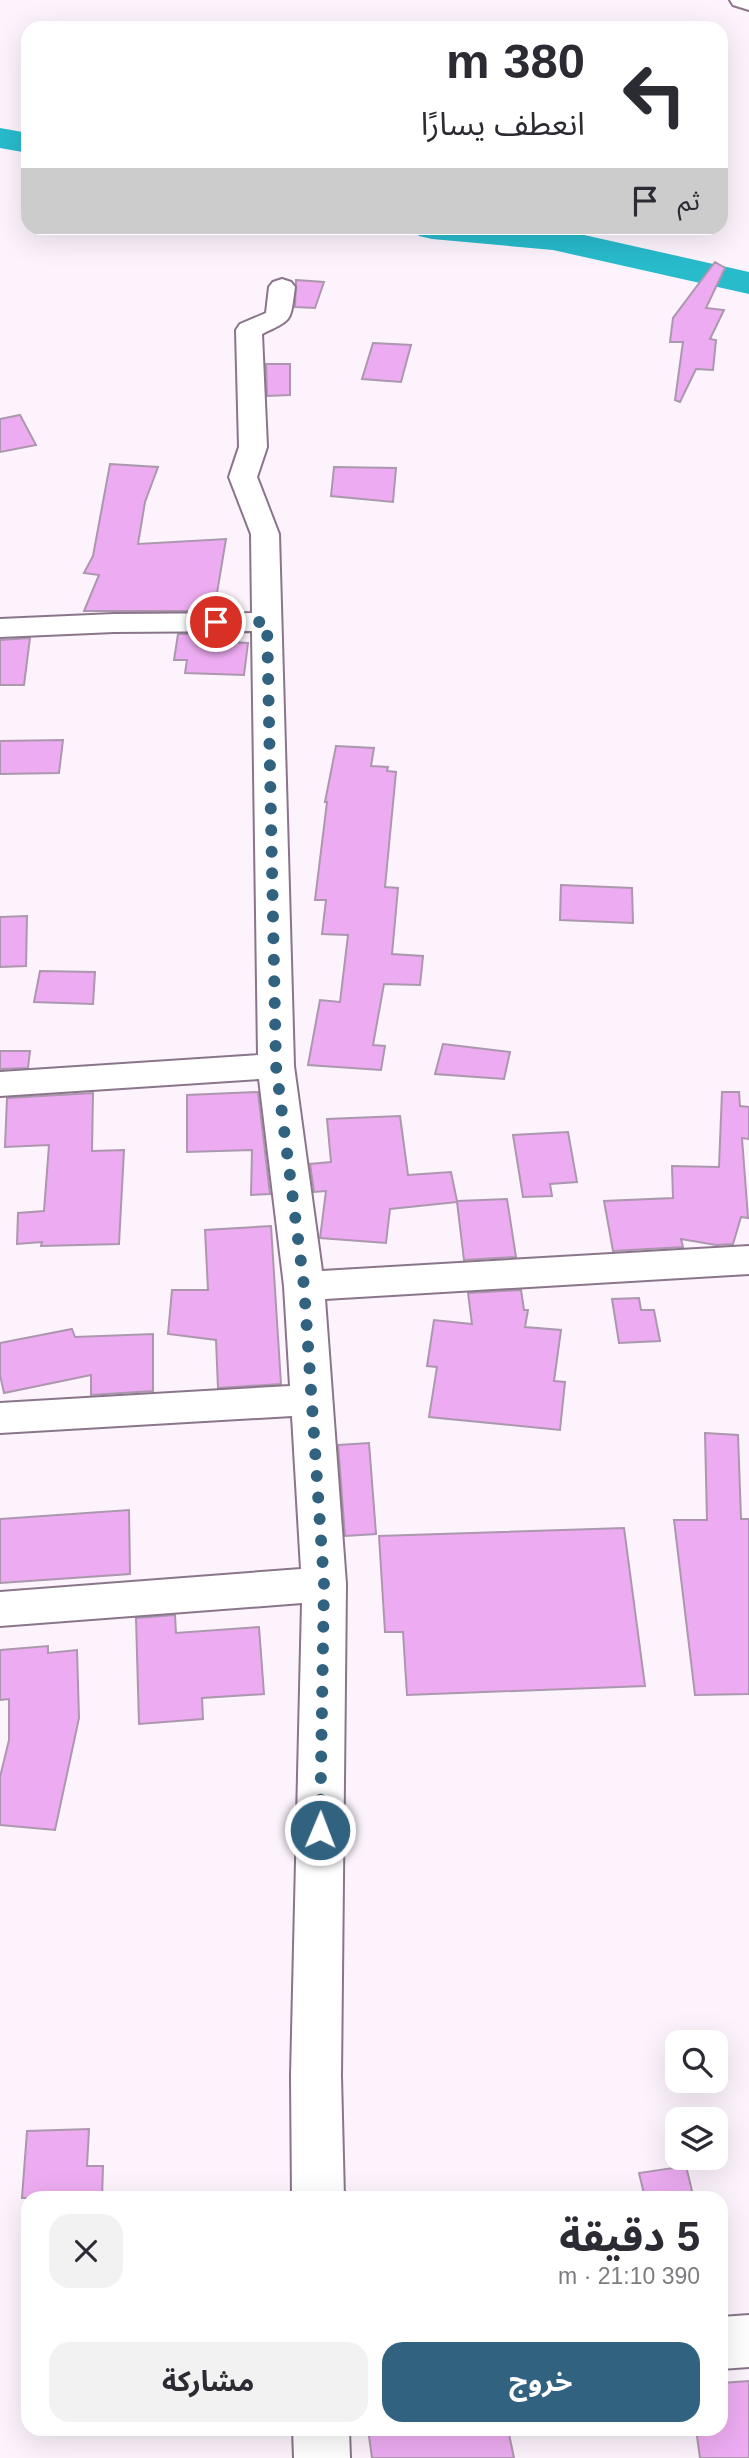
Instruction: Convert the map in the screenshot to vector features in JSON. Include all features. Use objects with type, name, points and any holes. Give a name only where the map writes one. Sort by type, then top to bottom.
[{"type":"street","points":[[741,0],[749,4]]},
{"type":"street","points":[[282,286],[278,317],[249,330],[253,447],[243,477],[265,534],[276,1066],[304,1286],[324,1584],[316,2076],[318,2191]]},
{"type":"street","points":[[0,628],[114,623],[267,622]]},
{"type":"street","points":[[0,1084],[276,1066]]},
{"type":"street","points":[[304,1286],[749,1260]]},
{"type":"street","points":[[0,1418],[312,1400]]},
{"type":"street","points":[[0,1609],[324,1584]]},
{"type":"street","points":[[728,2342],[749,2340]]},
{"type":"street","points":[[321,2436],[322,2458]]},
{"type":"building","points":[[715,262],[725,268],[706,308],[724,310],[710,339],[716,340],[713,370],[696,369],[680,402],[675,400],[683,342],[670,342],[673,318]]},
{"type":"building","points":[[296,280],[324,282],[315,308],[295,307]]},
{"type":"building","points":[[373,343],[411,345],[401,382],[362,379]]},
{"type":"building","points":[[266,364],[290,364],[290,395],[267,396]]},
{"type":"building","points":[[20,415],[36,445],[0,452],[0,419]]},
{"type":"building","points":[[110,464],[158,467],[145,502],[138,544],[226,539],[214,611],[84,611],[99,575],[84,573],[93,556]]},
{"type":"building","points":[[334,467],[396,468],[393,502],[331,496]]},
{"type":"building","points":[[178,634],[210,634],[209,641],[248,643],[244,675],[185,673],[187,660],[174,660]]},
{"type":"building","points":[[30,638],[24,685],[0,685],[0,640]]},
{"type":"building","points":[[63,740],[59,773],[0,774],[0,741]]},
{"type":"building","points":[[336,746],[374,748],[371,766],[388,767],[387,771],[396,772],[385,887],[398,888],[392,954],[423,956],[420,985],[384,984],[373,1045],[385,1046],[381,1070],[308,1065],[320,1000],[340,1002],[348,935],[322,934],[326,900],[315,900],[325,802]]},
{"type":"building","points":[[561,885],[632,888],[633,923],[560,920]]},
{"type":"building","points":[[27,916],[26,966],[0,967],[0,917]]},
{"type":"building","points":[[40,971],[95,972],[93,1004],[34,1002]]},
{"type":"building","points":[[443,1044],[510,1052],[504,1079],[435,1074]]},
{"type":"building","points":[[0,1051],[30,1051],[28,1068],[0,1069]]},
{"type":"building","points":[[258,1092],[270,1194],[251,1195],[252,1150],[187,1152],[187,1095]]},
{"type":"building","points":[[722,1092],[739,1092],[740,1106],[749,1107],[749,1139],[742,1138],[748,1218],[741,1217],[733,1244],[716,1245],[681,1239],[683,1247],[613,1251],[604,1201],[673,1198],[672,1166],[719,1167]]},
{"type":"building","points":[[93,1093],[92,1151],[124,1150],[119,1244],[17,1244],[18,1213],[44,1211],[49,1145],[5,1147],[7,1098]]},
{"type":"building","points":[[400,1116],[408,1175],[451,1172],[457,1201],[507,1199],[516,1257],[464,1260],[457,1202],[390,1209],[386,1243],[320,1238],[326,1191],[314,1192],[310,1164],[331,1162],[327,1119]]},
{"type":"building","points":[[568,1132],[577,1182],[550,1184],[552,1196],[523,1197],[513,1135]]},
{"type":"building","points":[[271,1226],[281,1384],[218,1388],[216,1340],[168,1334],[172,1290],[208,1290],[205,1230]]},
{"type":"building","points":[[521,1290],[524,1310],[528,1310],[525,1327],[561,1330],[554,1381],[565,1382],[560,1430],[429,1417],[437,1367],[427,1366],[434,1320],[472,1324],[468,1293]]},
{"type":"building","points":[[639,1298],[641,1310],[654,1310],[660,1341],[619,1343],[612,1299]]},
{"type":"building","points":[[72,1329],[75,1337],[153,1334],[153,1391],[91,1395],[91,1375],[4,1393],[0,1375],[0,1343]]},
{"type":"building","points":[[705,1433],[738,1435],[741,1519],[749,1519],[749,1694],[695,1695],[674,1520],[707,1520]]},
{"type":"building","points":[[369,1443],[376,1534],[345,1536],[338,1445]]},
{"type":"building","points":[[129,1510],[130,1574],[0,1583],[0,1519]]},
{"type":"building","points":[[624,1528],[645,1686],[407,1695],[403,1632],[385,1632],[379,1536]]},
{"type":"building","points":[[175,1615],[176,1633],[259,1627],[264,1694],[202,1698],[203,1719],[139,1724],[136,1618]]},
{"type":"building","points":[[48,1646],[48,1653],[77,1650],[79,1718],[55,1830],[0,1825],[0,1777],[9,1740],[9,1699],[0,1700],[0,1650]]},
{"type":"building","points":[[89,2129],[87,2166],[103,2166],[102,2191],[23,2191],[27,2131]]},
{"type":"building","points":[[665,2169],[687,2170],[692,2191],[643,2191],[639,2173]]},
{"type":"building","points":[[749,2381],[749,2458],[700,2458],[697,2436],[728,2436],[728,2382]]},
{"type":"building","points":[[369,2436],[509,2436],[514,2458],[372,2458]]},
{"type":"waterway","points":[[0,138],[21,142]]},
{"type":"waterway","points":[[509,235],[553,239],[749,283]]},
{"type":"route","points":[[216,622],[267,622],[276,1066],[304,1286],[324,1584],[320,1830]]}]
